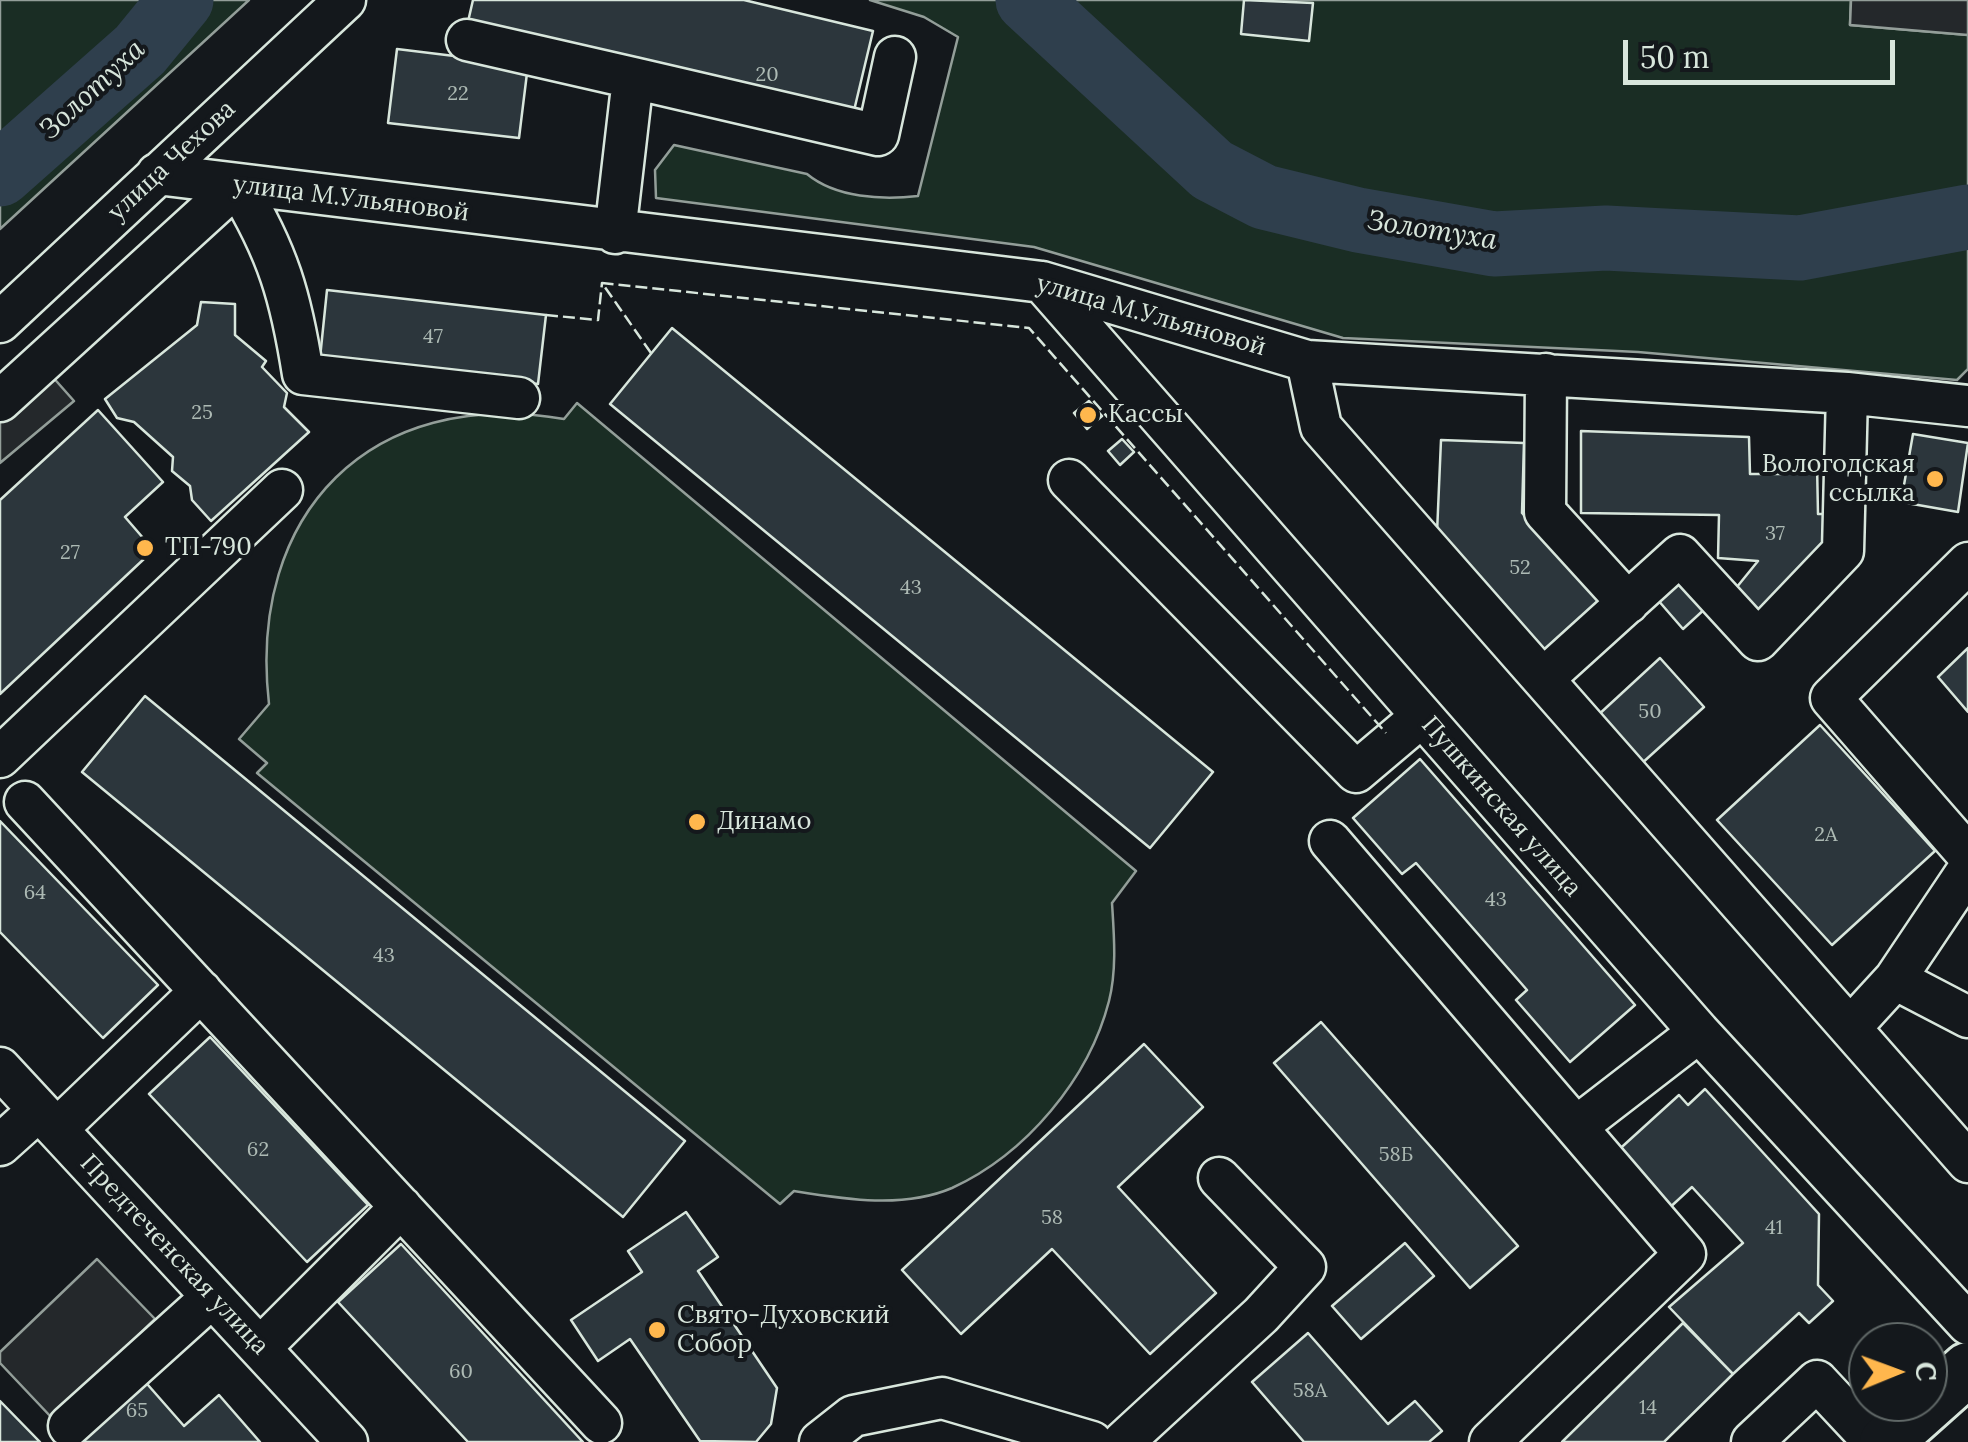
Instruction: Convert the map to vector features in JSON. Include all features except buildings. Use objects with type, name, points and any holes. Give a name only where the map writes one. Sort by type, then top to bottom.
[{"type":"main road","points":[[1886,1442],[1968,1369]]},
{"type":"street","name":"улица Чехова","points":[[0,322],[345,0]]},
{"type":"street","points":[[467,40],[878,135],[895,57]]},
{"type":"street","points":[[615,233],[633,78]]},
{"type":"street","name":"улица М.Ульяновой","points":[[158,174],[615,233],[1042,282],[1307,361],[1847,392],[1968,406]]},
{"type":"street","points":[[0,402],[237,185],[266,232],[290,296],[304,374],[519,398]]},
{"type":"street","name":"Пушкинская улица","points":[[1042,282],[1699,1032],[1968,1324]]},
{"type":"street","points":[[1307,361],[1321,427],[1968,1162]]},
{"type":"street","points":[[1546,374],[1545,512],[1628,603]]},
{"type":"street","points":[[1543,679],[1628,603],[1670,543],[1758,640],[1844,551],[1847,392]]},
{"type":"street","points":[[1070,480],[1356,772],[1421,716]]},
{"type":"street","points":[[0,756],[282,490]]},
{"type":"street","points":[[1968,564],[1832,698],[1968,855]]},
{"type":"street","points":[[25,802],[600,1423]]},
{"type":"street","points":[[1330,841],[1685,1254],[1490,1442]]},
{"type":"street","points":[[1851,1027],[1896,979],[1968,870]]},
{"type":"street","points":[[1896,979],[1968,1017]]},
{"type":"street","points":[[0,1146],[48,1120],[201,991]]},
{"type":"street","points":[[1576,1127],[1699,1032]]},
{"type":"street","name":"Предтеченская улица","points":[[0,1068],[347,1442]]},
{"type":"street","points":[[1123,1442],[1261,1316],[1306,1267],[1219,1178]]},
{"type":"street","points":[[260,1348],[401,1207]]},
{"type":"street","points":[[69,1426],[212,1297]]},
{"type":"street","points":[[1752,1442],[1816,1381],[1874,1442]]},
{"type":"street","points":[[820,1442],[853,1416],[942,1398],[1092,1442]]},
{"type":"green space","points":[[0,0],[249,0],[0,229]]},
{"type":"green space","points":[[870,0],[1851,0],[1850,25],[1968,35],[1968,369],[1957,380],[1638,352],[1343,338],[1034,247],[656,198],[655,170],[674,145],[807,174],[845,193],[890,198],[918,196],[958,37],[924,17]]},
{"type":"green space","name":"Динамо","points":[[577,403],[1136,871],[1112,903],[1112,989],[1100,1030],[1086,1058],[1051,1111],[1029,1134],[1005,1155],[952,1188],[894,1200],[794,1191],[780,1204],[257,773],[267,763],[239,739],[269,704],[267,636],[279,574],[302,521],[336,478],[380,444],[433,423],[495,414],[564,419]]},
{"type":"shaded area","points":[[1851,0],[1968,0],[1968,35],[1850,25]]},
{"type":"shaded area","points":[[35,357],[74,401],[0,463],[0,389]]},
{"type":"shaded area","points":[[97,1259],[155,1319],[52,1418],[0,1363],[0,1352]]},
{"type":"waterway","name":"Золотуха","points":[[0,174],[140,50],[181,0]]},
{"type":"waterway","name":"Золотуха","points":[[1028,0],[1212,170],[1264,197],[1358,220],[1494,244],[1606,238],[1800,248],[1968,217]]},
{"type":"fence","points":[[546,315],[598,320],[602,283]]},
{"type":"fence","points":[[651,353],[602,283],[1029,328],[1386,733]]},
{"type":"place","name":"Кассы","points":[[1088,415]]},
{"type":"place","name":"Вологодская ссылка","points":[[1935,479]]},
{"type":"place","name":"ТП-790","points":[[145,548]]},
{"type":"place","name":"Динамо","points":[[697,822]]},
{"type":"place","name":"Свято-Духовский Собор","points":[[657,1330]]}]
